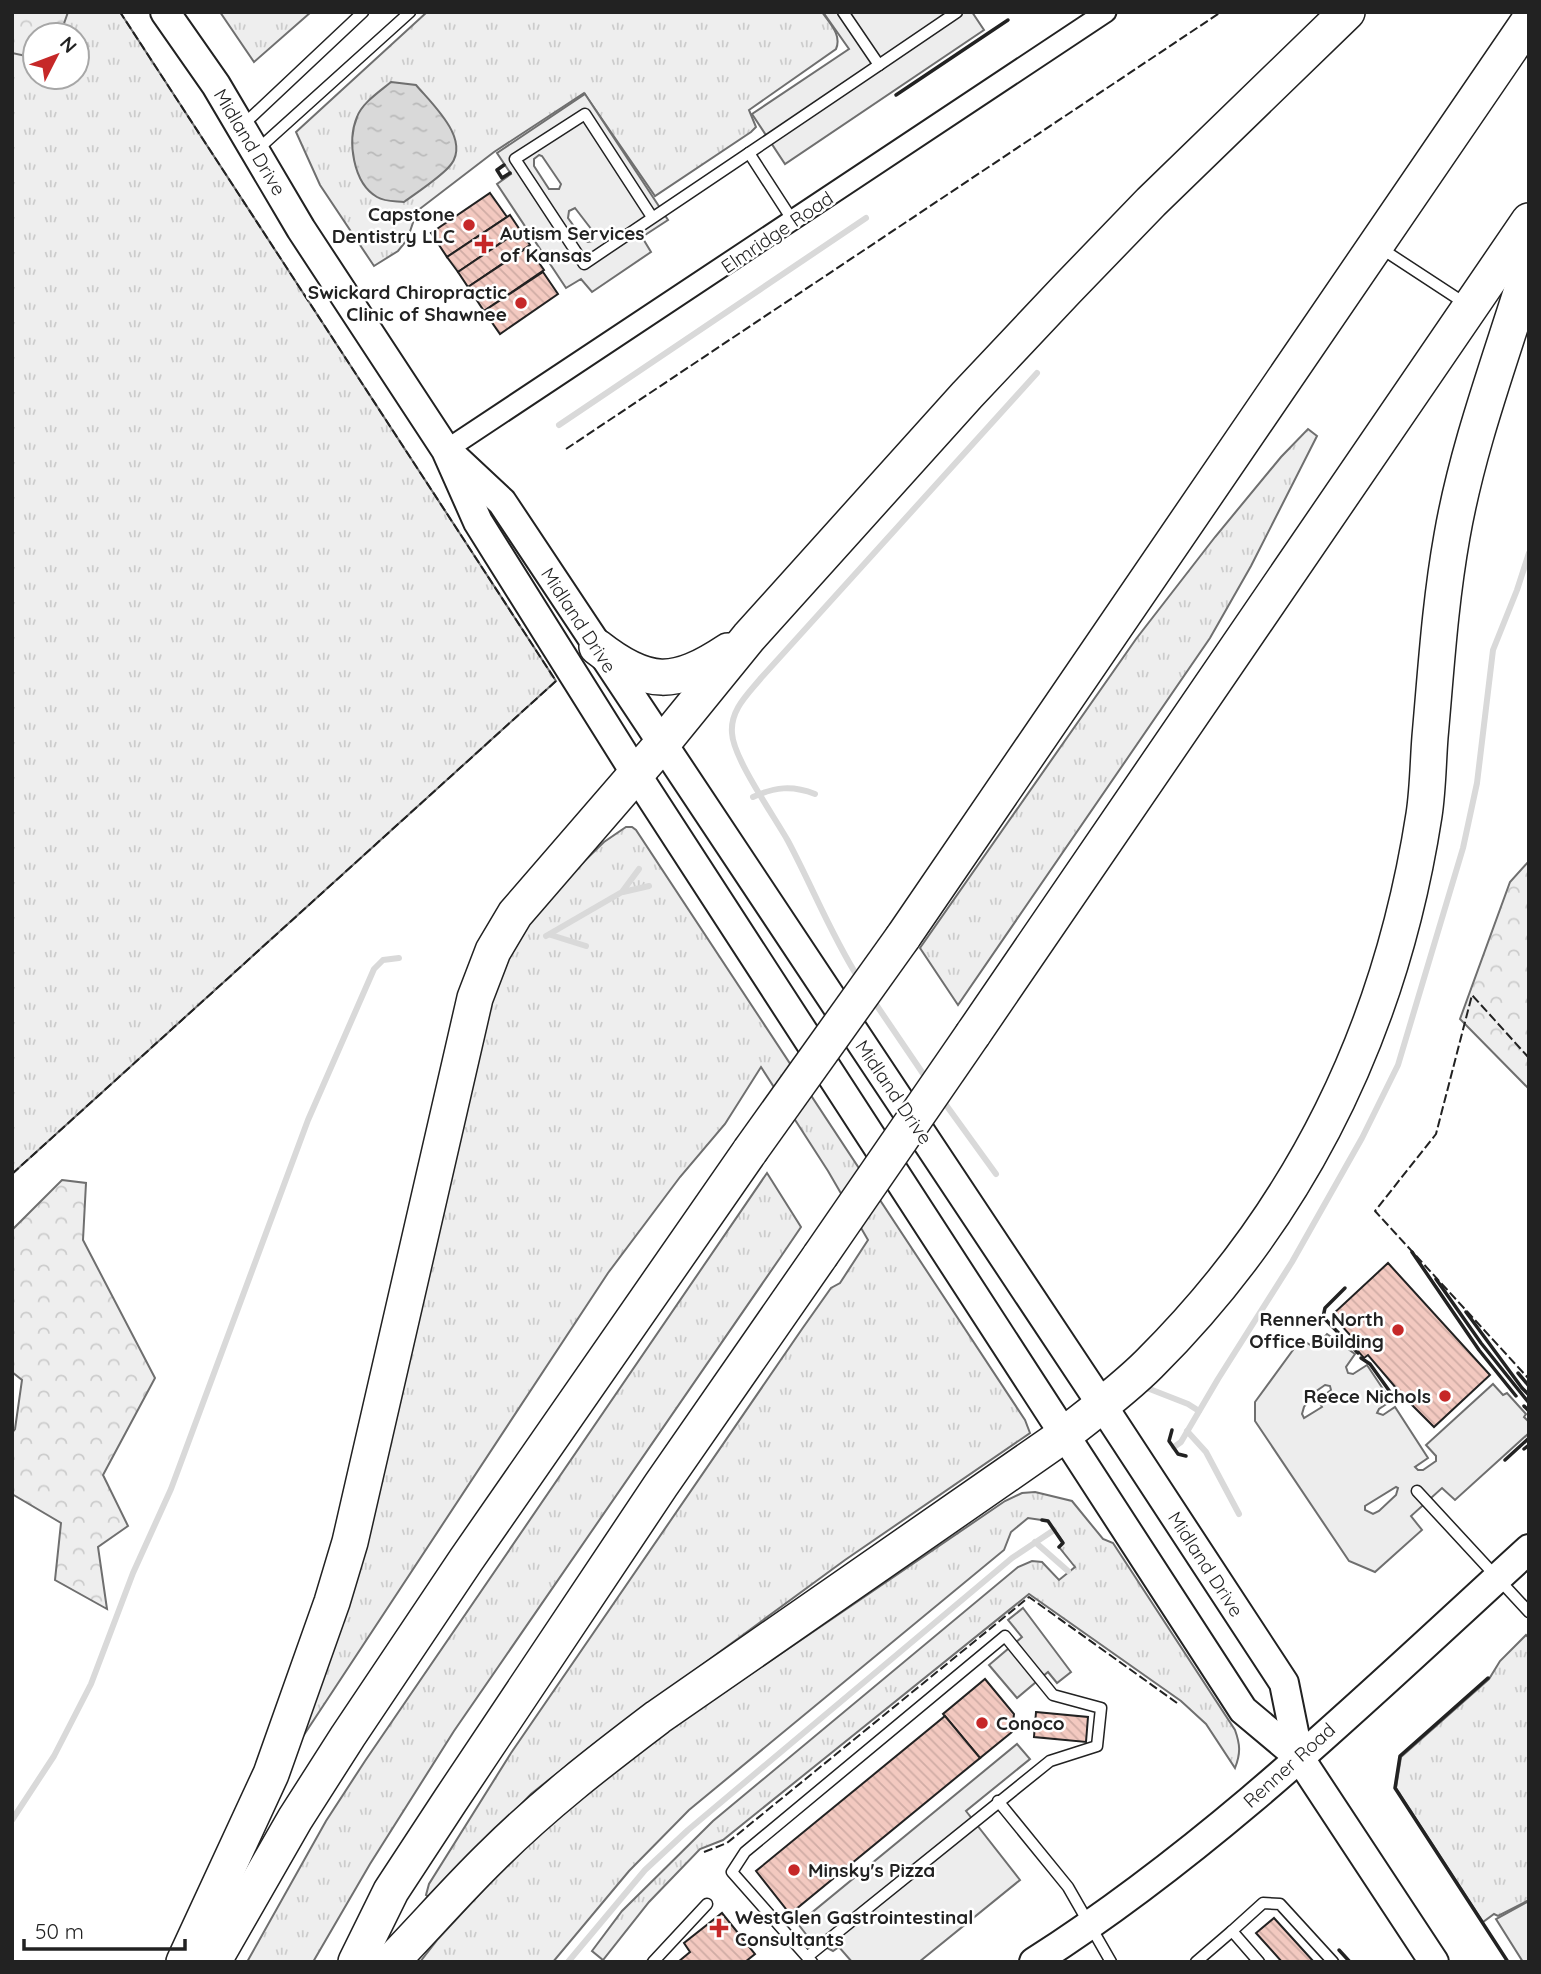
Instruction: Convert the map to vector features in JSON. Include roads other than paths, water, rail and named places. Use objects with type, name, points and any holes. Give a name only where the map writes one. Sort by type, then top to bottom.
[{"type":"highway","points":[[184,1962],[271,1773],[335,1590],[350,1542],[480,986],[494,951],[515,914],[662,744],[749,637],[967,395],[1170,184],[1347,12]]},
{"type":"highway","points":[[213,1962],[295,1819],[466,1560],[750,1151],[903,937],[1529,21]]},
{"type":"highway","points":[[356,1962],[391,1891],[661,1485],[1529,221]]},
{"type":"highway","points":[[391,1962],[491,1857],[538,1812],[594,1766],[658,1717],[1064,1435],[1102,1405],[1193,1319],[1266,1224],[1325,1127],[1351,1074],[1372,1023],[1403,925],[1424,811],[1442,594],[1461,487],[1529,267]]},
{"type":"highway","points":[[597,646],[618,662],[640,673],[675,677],[702,668],[749,637]]},
{"type":"main road","name":"Midland Drive","points":[[165,12],[446,450],[478,522],[636,774],[1064,1435],[1243,1710],[1299,1757],[1434,1962]]},
{"type":"main road","name":"Midland Drive","points":[[446,450],[502,502],[1284,1683],[1299,1757]]},
{"type":"main road","name":"Renner Road","points":[[1034,1962],[1090,1926],[1199,1844],[1529,1549]]},
{"type":"street","name":"Elmridge Road","points":[[446,450],[794,221],[1093,16]]},
{"type":"lane","points":[[241,127],[363,12]]},
{"type":"lane","points":[[256,150],[410,12]]},
{"type":"lane","points":[[842,12],[879,65]]},
{"type":"lane","points":[[652,217],[585,114],[515,159],[584,264],[957,12]]},
{"type":"lane","points":[[749,153],[794,221]]},
{"type":"lane","points":[[1376,245],[1470,306]]},
{"type":"lane","points":[[1418,1491],[1529,1612]]},
{"type":"lane","points":[[1005,1636],[1053,1695],[1101,1708],[1097,1746],[1050,1761],[998,1801],[810,1960],[732,1872],[745,1852],[1005,1636]]},
{"type":"lane","points":[[998,1801],[1068,1887],[1111,1962]]},
{"type":"lane","points":[[1196,1962],[1263,1903],[1280,1904],[1333,1962]]},
{"type":"lane","points":[[653,1962],[707,1904]]},
{"type":"lane","points":[[1232,1930],[1259,1962]]},
{"type":"water","points":[[391,82],[416,85],[448,124],[456,147],[455,158],[448,168],[404,202],[383,200],[369,191],[357,172],[354,161],[354,127],[359,112]]},
{"type":"waterway","points":[[559,425],[866,218]]},
{"type":"waterway","points":[[859,979],[788,841],[739,757],[732,733],[734,717],[741,703],[761,678],[1037,373]]},
{"type":"waterway","points":[[1174,1447],[1181,1442],[1292,1262],[1362,1138],[1398,1065],[1463,848],[1477,783],[1493,650],[1529,553]]},
{"type":"waterway","points":[[753,797],[784,788],[815,794]]},
{"type":"waterway","points":[[546,936],[622,892],[639,869]]},
{"type":"waterway","points":[[623,892],[649,886]]},
{"type":"waterway","points":[[551,935],[586,946]]},
{"type":"waterway","points":[[12,1820],[54,1756],[91,1684],[133,1573],[171,1489],[308,1120],[374,969],[383,960],[399,958]]},
{"type":"waterway","points":[[873,1000],[928,1081]]},
{"type":"waterway","points":[[941,1098],[996,1174]]},
{"type":"waterway","points":[[1142,1386],[1199,1411]]},
{"type":"waterway","points":[[1187,1431],[1206,1452],[1239,1514]]},
{"type":"waterway","points":[[568,1962],[645,1870],[688,1830],[1012,1558],[1054,1530]]},
{"type":"waterway","points":[[1035,1542],[1068,1571]]},
{"type":"place","name":"Capstone Dentistry LLC","points":[[469,225]]},
{"type":"place","name":"Autism Services of Kansas","points":[[484,244]]},
{"type":"place","name":"Swickard Chiropractic Clinic of Shawnee","points":[[521,303]]},
{"type":"place","name":"Renner North Office Building","points":[[1398,1330]]},
{"type":"place","name":"Reece Nichols","points":[[1445,1396]]},
{"type":"place","name":"Conoco","points":[[982,1723]]},
{"type":"place","name":"Minsky's Pizza","points":[[794,1870]]},
{"type":"place","name":"WestGlen Gastrointestinal Consultants","points":[[719,1928]]}]
